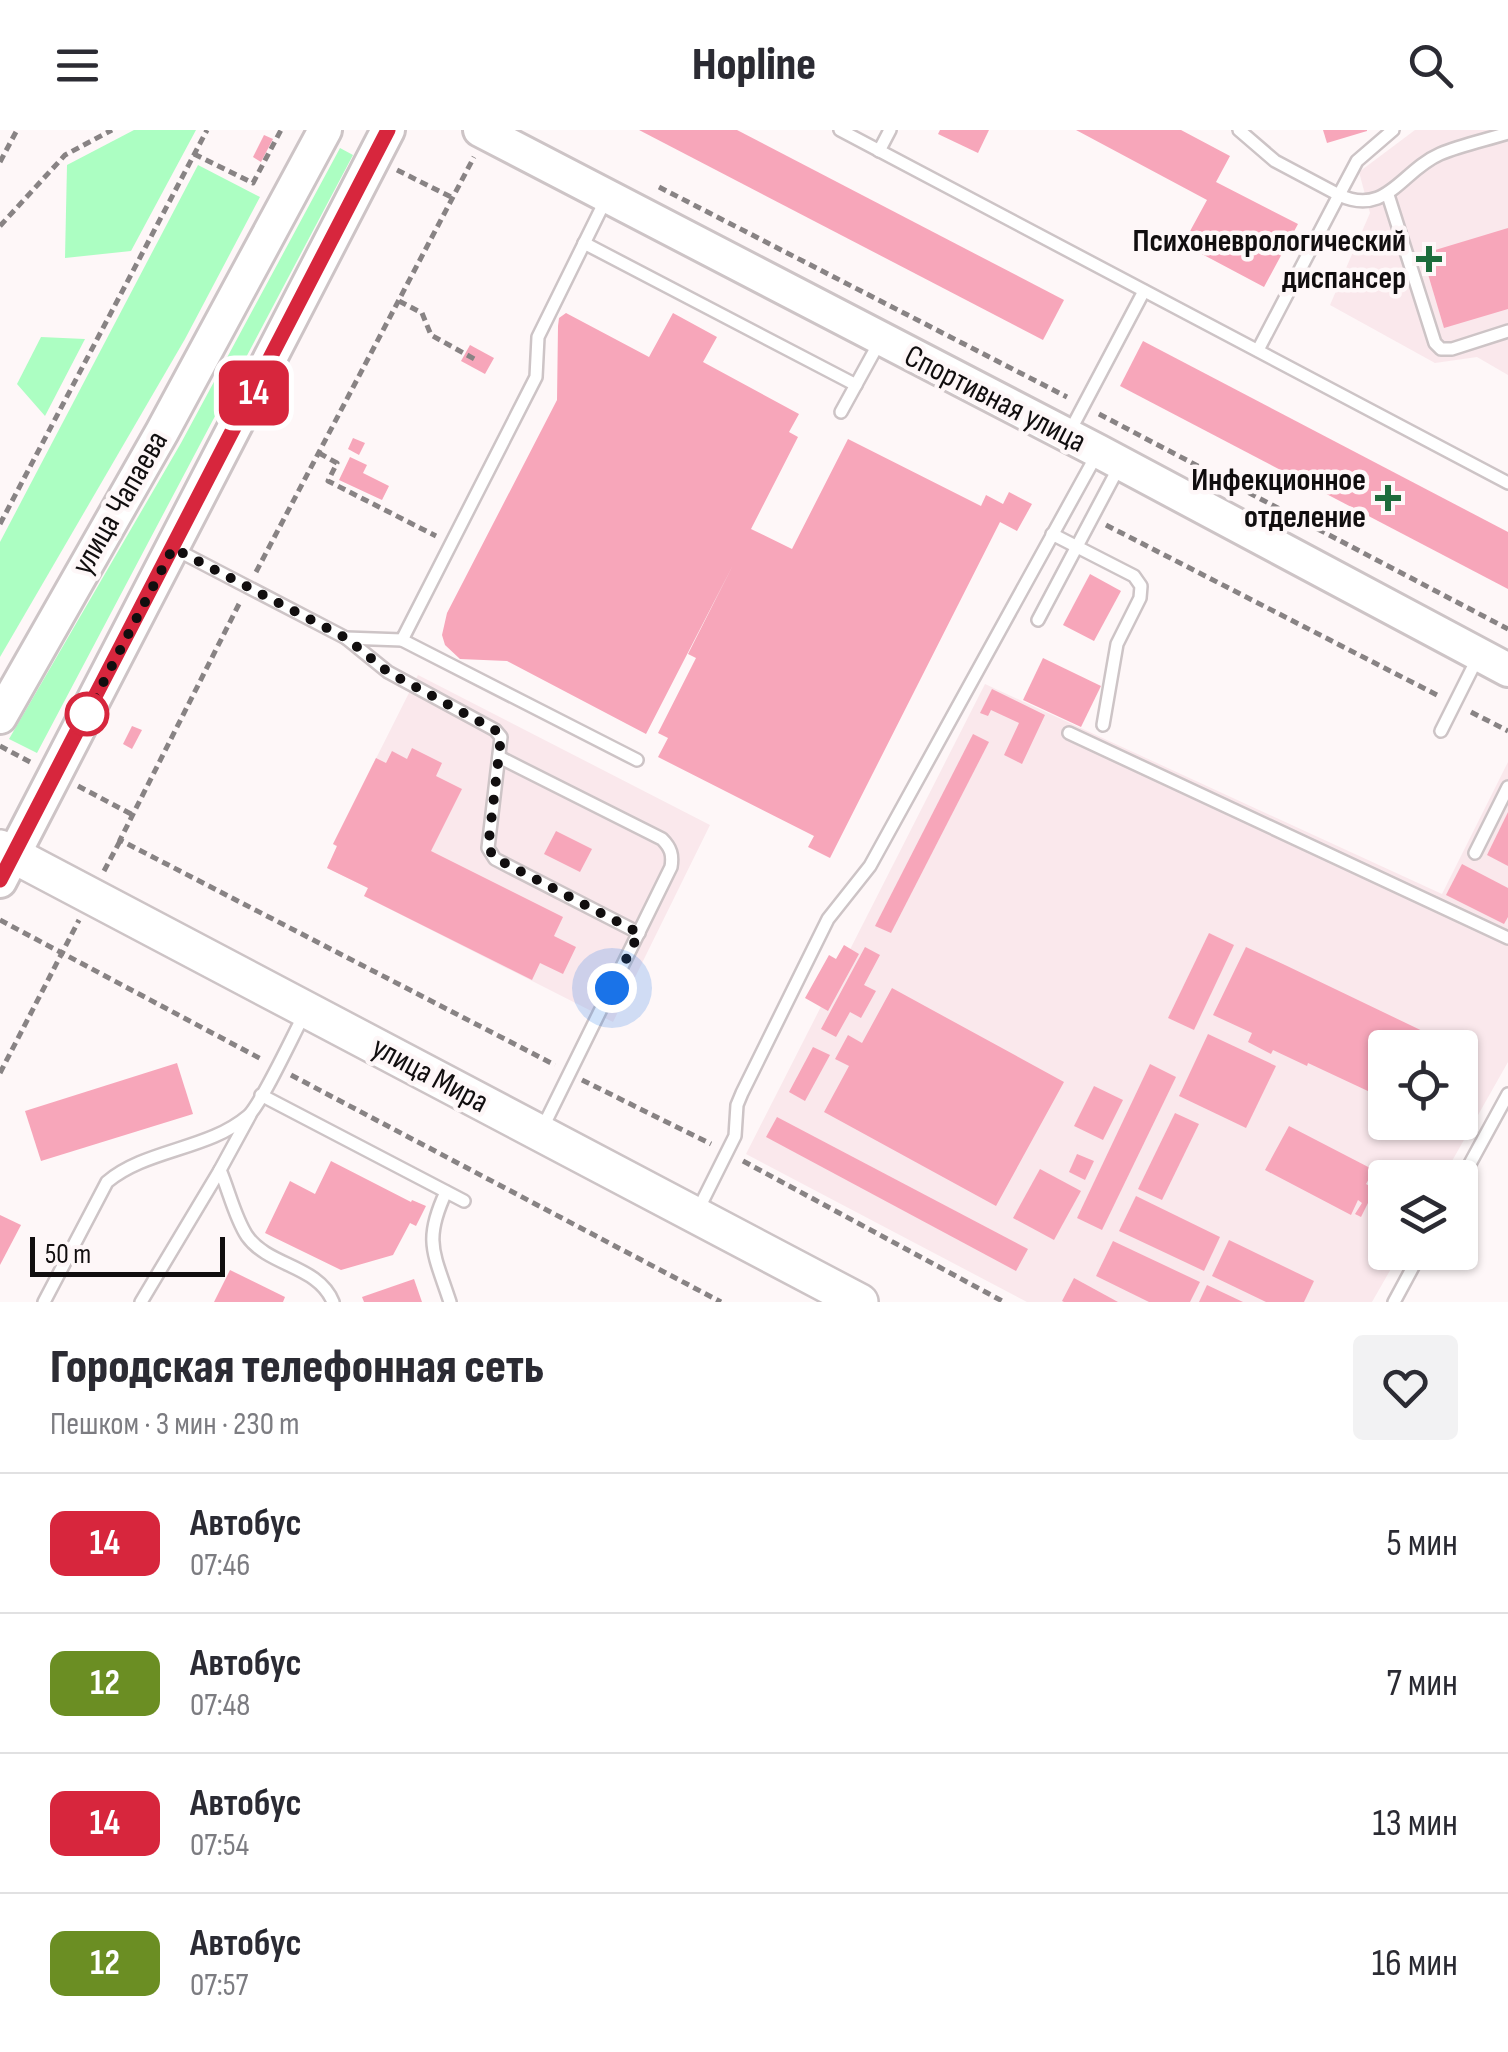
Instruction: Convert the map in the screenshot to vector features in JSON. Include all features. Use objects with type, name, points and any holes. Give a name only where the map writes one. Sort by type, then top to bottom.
[{"type":"main road","name":"улица Чапаева","points":[[0,717],[162,432],[324,130]]},
{"type":"main road","name":"улица Чапаева","points":[[4,861],[173,548],[388,130]]},
{"type":"main road","name":"Спортивная улица","points":[[483,132],[1110,457],[1494,663]]},
{"type":"main road","name":"улица Мира","points":[[4,861],[91,896],[840,1295]]},
{"type":"lane","points":[[840,130],[1508,483]]},
{"type":"lane","points":[[879,151],[890,130]]},
{"type":"lane","points":[[1238,130],[1275,161],[1359,203],[1388,194],[1420,164],[1441,153],[1508,133]]},
{"type":"lane","points":[[1258,350],[1358,161],[1394,130]]},
{"type":"lane","points":[[1388,194],[1435,343],[1442,349],[1452,349],[1508,332]]},
{"type":"lane","points":[[402,640],[536,378],[538,337],[608,197]]},
{"type":"lane","points":[[584,243],[856,385]]},
{"type":"lane","points":[[1067,435],[1144,290]]},
{"type":"lane","points":[[841,412],[880,340]]},
{"type":"lane","points":[[1038,620],[1092,518],[1110,457]]},
{"type":"lane","points":[[695,1216],[735,1136],[742,1093],[828,920],[870,866],[1052,534],[1110,457]]},
{"type":"lane","points":[[1052,534],[1134,576],[1141,586],[1140,598],[1117,644],[1104,725]]},
{"type":"lane","points":[[173,548],[346,638],[388,672],[495,730],[501,737],[488,848],[495,858],[639,933]]},
{"type":"lane","points":[[346,638],[402,640],[637,760]]},
{"type":"lane","points":[[1442,731],[1455,704],[1494,663]]},
{"type":"lane","points":[[1070,733],[1508,938]]},
{"type":"lane","points":[[499,758],[662,838],[670,847],[671,867],[540,1134]]},
{"type":"lane","points":[[1475,853],[1508,787]]},
{"type":"lane","points":[[141,1302],[220,1170],[307,1010]]},
{"type":"lane","points":[[1472,1160],[1508,1094]]},
{"type":"lane","points":[[261,1095],[464,1201]]},
{"type":"lane","points":[[44,1302],[107,1182],[122,1169],[201,1140],[250,1115]]},
{"type":"lane","points":[[220,1170],[247,1236],[260,1248],[319,1281],[333,1302]]},
{"type":"lane","points":[[446,1192],[431,1232],[432,1249],[450,1302]]},
{"type":"lane","points":[[1394,1302],[1411,1270]]},
{"type":"path","points":[[0,162],[17,130]]},
{"type":"path","points":[[0,226],[65,154],[112,130]]},
{"type":"path","points":[[0,524],[208,130]]},
{"type":"path","points":[[194,154],[253,183],[281,130]]},
{"type":"path","points":[[0,1073],[483,132]]},
{"type":"path","points":[[652,183],[1508,629]]},
{"type":"path","points":[[399,300],[422,313],[432,335],[478,361]]},
{"type":"path","points":[[319,453],[337,462],[328,481],[451,544]]},
{"type":"path","points":[[1092,518],[1508,732]]},
{"type":"path","points":[[120,840],[728,1153],[1004,1302]]},
{"type":"path","points":[[0,920],[722,1302]]},
{"type":"shaded area","name":"Психоневрологический диспансер","points":[[1415,130],[1508,130],[1508,375],[1477,357],[1435,363],[1330,305],[1370,213],[1359,172]]},
{"type":"shaded area","points":[[418,675],[710,825],[613,1022],[364,896],[368,888],[327,868],[337,847],[333,844]]},
{"type":"shaded area","points":[[985,684],[1442,894],[1508,762],[1508,1062],[1478,1115],[1478,1030],[1368,1030],[1368,1140],[1464,1140],[1453,1160],[1368,1160],[1368,1270],[1390,1270],[1372,1302],[1027,1302],[746,1154]]},
{"type":"green space","points":[[134,130],[196,130],[131,251],[65,258],[67,165]]},
{"type":"green space","points":[[340,148],[353,155],[37,753],[9,739],[181,443]]},
{"type":"green space","points":[[198,165],[260,197],[185,339],[0,657],[0,542]]},
{"type":"green space","points":[[41,337],[85,339],[45,416],[17,384]]},
{"type":"building","points":[[639,130],[737,130],[1064,300],[1043,340]]},
{"type":"building","points":[[940,130],[989,130],[978,153],[938,134]]},
{"type":"building","points":[[1076,130],[1181,130],[1230,156],[1216,182],[1298,224],[1264,287],[1183,244],[1207,200]]},
{"type":"building","points":[[1323,130],[1367,130],[1367,131],[1327,143]]},
{"type":"building","points":[[264,135],[273,139],[261,162],[253,157]]},
{"type":"building","points":[[1508,228],[1508,309],[1444,328],[1422,254]]},
{"type":"building","points":[[566,313],[649,357],[673,313],[717,337],[703,362],[799,414],[789,432],[798,437],[751,529],[792,549],[848,439],[981,506],[986,495],[1003,504],[1009,492],[1032,504],[1017,531],[1000,522],[830,858],[808,847],[814,836],[658,757],[668,738],[658,733],[696,658],[688,654],[733,565],[646,734],[507,661],[460,659],[445,645],[442,635],[447,613],[557,400],[558,326],[559,318]]},
{"type":"building","points":[[1143,341],[1508,532],[1508,589],[1120,386]]},
{"type":"building","points":[[470,345],[494,358],[485,374],[461,361]]},
{"type":"building","points":[[353,438],[365,443],[359,455],[348,449]]},
{"type":"building","points":[[350,457],[367,465],[363,473],[389,486],[382,500],[339,480]]},
{"type":"building","points":[[1090,574],[1121,591],[1094,641],[1063,625]]},
{"type":"building","points":[[1043,658],[1101,686],[1081,727],[1023,700]]},
{"type":"building","points":[[992,689],[1045,715],[1022,764],[1004,755],[1019,723],[991,710],[988,716],[980,713]]},
{"type":"building","points":[[132,726],[142,730],[132,749],[123,744]]},
{"type":"building","points":[[973,734],[989,742],[891,933],[875,926]]},
{"type":"building","points":[[412,748],[442,763],[436,776],[462,789],[431,851],[563,917],[554,936],[576,947],[563,974],[540,963],[532,980],[364,896],[368,888],[327,868],[337,846],[333,844],[376,758],[386,763],[392,751],[407,759]]},
{"type":"building","points":[[1508,812],[1508,866],[1487,855]]},
{"type":"building","points":[[556,831],[592,849],[580,872],[544,854]]},
{"type":"building","points":[[1462,864],[1508,888],[1508,917],[1504,924],[1446,895]]},
{"type":"building","points":[[1209,933],[1234,945],[1194,1030],[1168,1018]]},
{"type":"building","points":[[844,945],[859,954],[828,1011],[805,998],[829,955],[836,959]]},
{"type":"building","points":[[865,947],[880,955],[864,985],[876,991],[861,1018],[850,1012],[836,1037],[821,1029]]},
{"type":"building","points":[[1246,947],[1420,1030],[1368,1030],[1368,1091],[1308,1063],[1307,1066],[1273,1050],[1271,1054],[1248,1042],[1252,1033],[1213,1015]]},
{"type":"building","points":[[892,988],[1064,1082],[996,1206],[824,1112],[849,1066],[835,1059],[848,1035],[862,1043]]},
{"type":"building","points":[[1208,1034],[1276,1066],[1246,1128],[1179,1096]]},
{"type":"building","points":[[813,1047],[830,1055],[805,1101],[789,1092]]},
{"type":"building","points":[[177,1063],[193,1114],[41,1161],[25,1111]]},
{"type":"building","points":[[1150,1064],[1176,1077],[1102,1230],[1077,1218]]},
{"type":"building","points":[[1094,1086],[1123,1100],[1103,1140],[1074,1126]]},
{"type":"building","points":[[1175,1113],[1199,1124],[1162,1200],[1138,1189]]},
{"type":"building","points":[[777,1117],[1028,1249],[1016,1271],[766,1137]]},
{"type":"building","points":[[1289,1126],[1368,1167],[1368,1203],[1361,1217],[1355,1214],[1362,1203],[1358,1200],[1351,1215],[1265,1170]]},
{"type":"building","points":[[1077,1154],[1094,1161],[1085,1180],[1069,1172]]},
{"type":"building","points":[[331,1161],[426,1206],[416,1226],[410,1223],[393,1255],[341,1270],[265,1233],[290,1181],[315,1194]]},
{"type":"building","points":[[1040,1169],[1081,1191],[1054,1240],[1013,1218]]},
{"type":"building","points":[[1136,1196],[1220,1237],[1204,1271],[1119,1231]]},
{"type":"building","points":[[0,1215],[21,1225],[0,1265]]},
{"type":"building","points":[[1229,1240],[1314,1281],[1304,1302],[1266,1302],[1212,1276]]},
{"type":"building","points":[[1113,1241],[1200,1282],[1190,1302],[1149,1302],[1096,1276]]},
{"type":"building","points":[[230,1270],[285,1297],[283,1302],[214,1302]]},
{"type":"building","points":[[1074,1278],[1118,1302],[1062,1301]]},
{"type":"building","points":[[414,1279],[422,1302],[364,1302],[362,1297]]},
{"type":"building","points":[[1207,1285],[1243,1302],[1199,1302]]},
{"type":"bus line","name":"14","points":[[0,880],[388,130]]},
{"type":"place","name":"Психоневрологический диспансер","points":[[1429,259]]},
{"type":"place","name":"Инфекционное отделение","points":[[1388,498]]},
{"type":"route","points":[[87,714],[173,548],[346,638],[388,672],[495,730],[501,737],[488,848],[495,858],[639,933],[612,988]]}]
